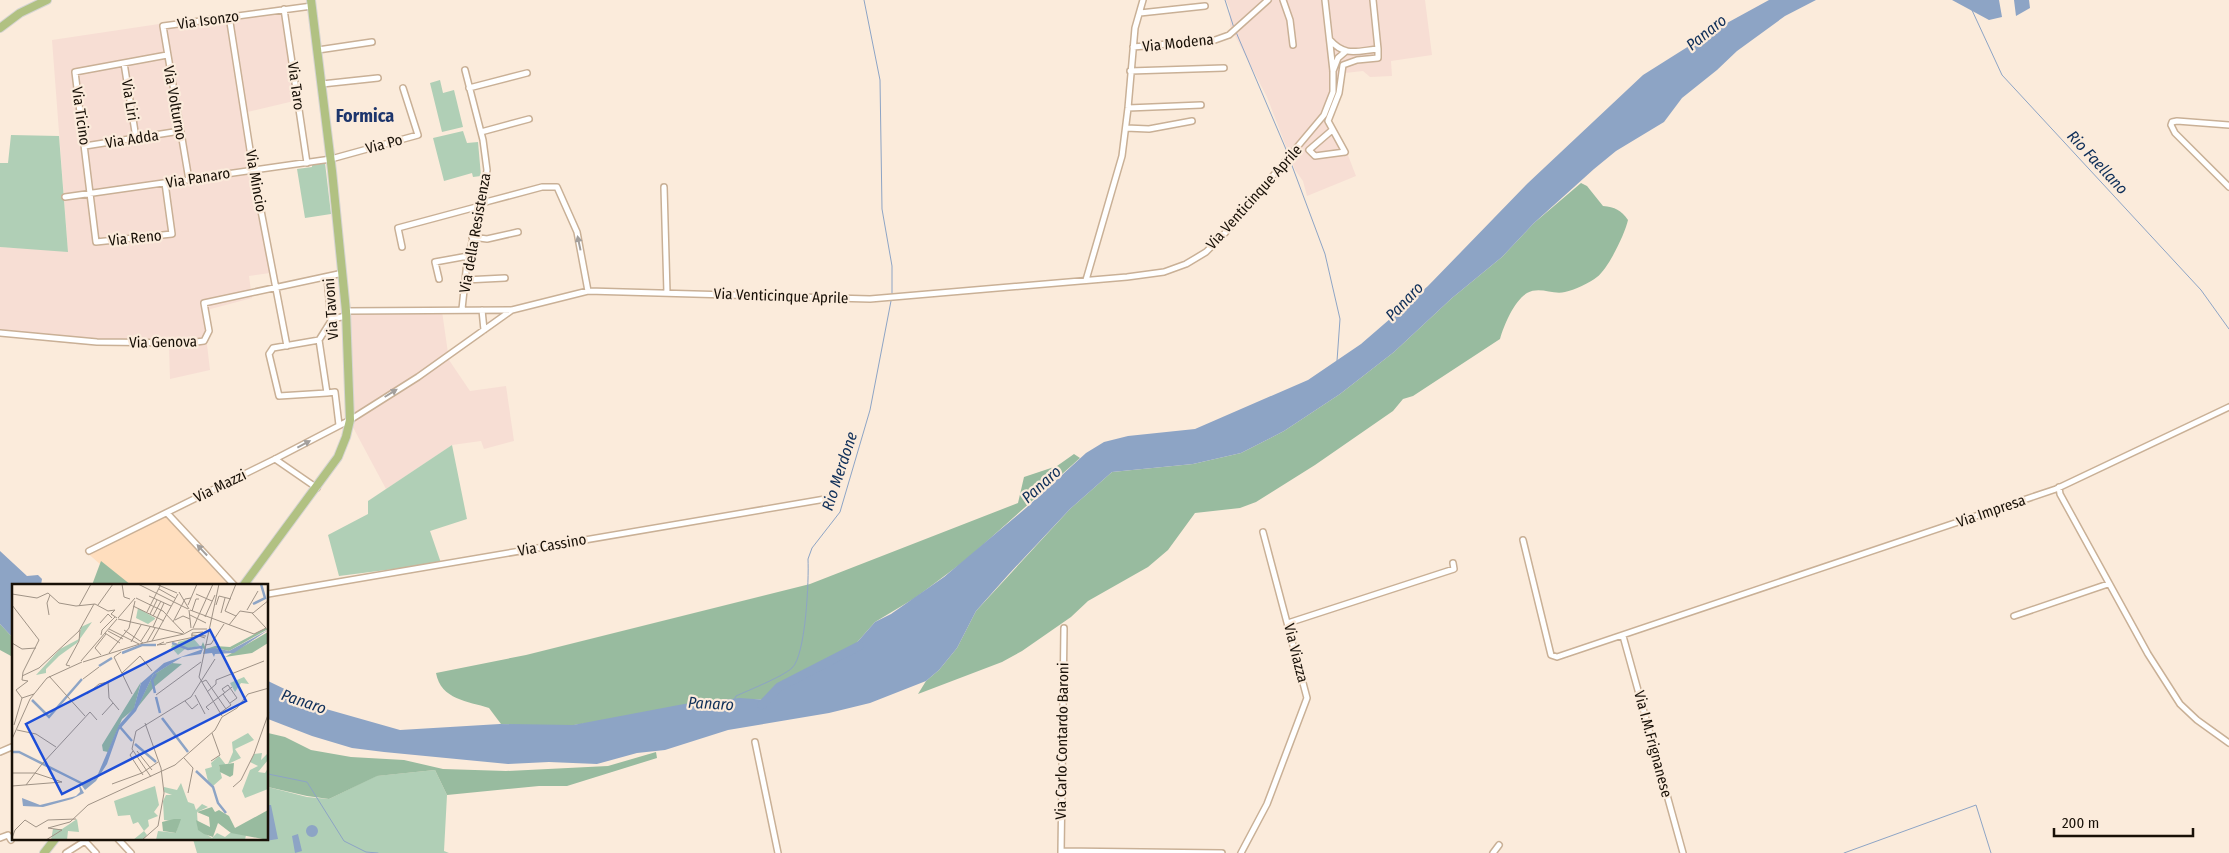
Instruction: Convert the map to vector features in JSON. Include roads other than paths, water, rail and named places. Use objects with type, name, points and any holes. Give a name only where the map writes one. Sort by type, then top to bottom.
[{"type":"main road","points":[[0,28],[20,13],[47,0]]},
{"type":"main road","name":"Via Tavoni","points":[[245,584],[338,457],[350,420],[343,273],[312,3]]},
{"type":"main road","points":[[46,851],[54,840]]},
{"type":"street","points":[[1086,280],[1113,191],[1126,128],[1134,28],[1143,0]]},
{"type":"street","name":"Via Modena","points":[[1133,47],[1215,40],[1233,32],[1268,0]]},
{"type":"street","points":[[1283,0],[1290,20],[1293,45]]},
{"type":"street","name":"Via Venticinque Aprile","points":[[350,420],[418,377],[512,310],[588,291],[870,299],[1164,272],[1186,264],[1206,252],[1225,233],[1324,115],[1333,92],[1333,72],[1325,0]]},
{"type":"street","points":[[1331,131],[1309,150],[1315,156],[1345,152],[1331,131],[1328,121],[1339,93],[1343,65],[1357,60],[1378,58],[1372,0]]},
{"type":"street","name":"Via Isonzo","points":[[163,26],[284,9],[312,3]]},
{"type":"street","points":[[1140,13],[1205,6]]},
{"type":"street","name":"Via Taro","points":[[284,9],[307,163]]},
{"type":"street","name":"Via Mincio","points":[[229,16],[253,169],[287,346]]},
{"type":"street","name":"Via Volturno","points":[[163,26],[188,180]]},
{"type":"street","points":[[1330,40],[1337,48],[1345,52],[1378,49]]},
{"type":"street","points":[[318,50],[372,42]]},
{"type":"street","points":[[1333,72],[1338,58],[1345,52]]},
{"type":"street","name":"Via Ticino","points":[[90,194],[75,72],[167,54]]},
{"type":"street","name":"Via Liri","points":[[124,63],[136,138]]},
{"type":"street","points":[[1130,71],[1224,68]]},
{"type":"street","name":"Via della Resistenza","points":[[462,309],[468,256],[481,205],[486,170],[481,132],[465,70]]},
{"type":"street","points":[[469,88],[527,73]]},
{"type":"street","points":[[322,84],[378,78]]},
{"type":"street","name":"Via Po","points":[[331,159],[418,135],[403,88]]},
{"type":"street","points":[[1128,108],[1201,105]]},
{"type":"street","points":[[481,132],[528,119]]},
{"type":"street","points":[[1126,128],[1149,129],[1192,121]]},
{"type":"street","points":[[2229,125],[2177,121],[2171,123],[2175,133],[2229,187]]},
{"type":"street","name":"Via Adda","points":[[85,146],[180,131]]},
{"type":"street","name":"Via Panaro","points":[[65,198],[331,159]]},
{"type":"street","name":"Via Reno","points":[[90,194],[96,242],[172,234],[165,183]]},
{"type":"street","points":[[402,247],[398,228],[542,187],[557,187],[577,232],[588,291]]},
{"type":"street","points":[[664,187],[667,293]]},
{"type":"street","points":[[472,237],[487,239],[518,232]]},
{"type":"street","points":[[439,279],[435,262],[468,256]]},
{"type":"street","name":"Via Genova","points":[[0,333],[97,342],[189,343],[204,341],[209,331],[204,302],[343,273]]},
{"type":"street","points":[[328,276],[332,321]]},
{"type":"street","points":[[465,280],[505,278]]},
{"type":"street","points":[[327,393],[319,340],[332,321],[337,318],[346,314],[462,309],[512,310]]},
{"type":"street","points":[[482,310],[484,330]]},
{"type":"street","points":[[319,340],[273,348],[269,354],[279,396],[334,392],[339,425]]},
{"type":"street","name":"Via Impresa","points":[[1623,636],[2059,487],[2229,406]]},
{"type":"street","name":"Via Mazzi","points":[[89,551],[350,420]]},
{"type":"street","points":[[275,459],[317,488]]},
{"type":"street","points":[[2059,487],[2060,494],[2108,584],[2180,704],[2192,717],[2229,743]]},
{"type":"street","name":"Via Cassino","points":[[269,594],[831,498],[835,494]]},
{"type":"street","points":[[167,512],[233,584]]},
{"type":"street","name":"Via Viazza","points":[[1241,853],[1267,804],[1307,698],[1263,532]]},
{"type":"street","points":[[1523,540],[1551,655],[1556,657],[1623,636]]},
{"type":"street","points":[[1288,623],[1454,569],[1453,563]]},
{"type":"street","points":[[2014,616],[2108,584]]},
{"type":"street","name":"Via Carlo Contardo Baroni","points":[[1061,852],[1064,628]]},
{"type":"street","name":"Via I.M.Frignanese","points":[[1623,636],[1683,853]]},
{"type":"street","points":[[755,742],[778,853]]},
{"type":"street","points":[[0,752],[12,747]]},
{"type":"street","points":[[0,838],[10,837]]},
{"type":"street","points":[[66,853],[85,840],[96,853]]},
{"type":"street","points":[[119,840],[131,853]]},
{"type":"street","points":[[1493,853],[1499,845]]},
{"type":"street","points":[[1061,852],[1222,853]]},
{"type":"water","points":[[1769,0],[1816,0],[1785,16],[1737,51],[1682,98],[1664,122],[1616,151],[1594,169],[1534,223],[1502,257],[1452,298],[1394,352],[1340,394],[1284,431],[1241,453],[1193,464],[1112,472],[1070,509],[1008,575],[976,611],[957,648],[939,670],[926,681],[870,703],[829,713],[728,730],[665,750],[637,753],[597,764],[549,762],[508,764],[352,748],[312,736],[269,719],[269,681],[326,709],[400,730],[500,724],[573,725],[684,704],[740,698],[768,700],[779,687],[845,656],[875,622],[891,614],[944,577],[1026,508],[1086,453],[1104,442],[1128,436],[1195,429],[1308,380],[1361,344],[1428,286],[1528,183],[1643,75],[1716,29]]},
{"type":"water","points":[[1952,0],[1999,0],[2002,17],[1989,20]]},
{"type":"water","points":[[2014,0],[2029,0],[2030,8],[2016,16]]},
{"type":"water","points":[[0,551],[27,576],[38,575],[42,579],[41,584],[12,584],[12,637],[0,624]]},
{"type":"water","points":[[269,805],[271,805],[278,839],[265,841],[269,840]]},
{"type":"water","points":[[310,825],[314,825],[318,831],[314,837],[310,837],[306,833],[306,829]]},
{"type":"water","points":[[298,834],[302,851],[295,853],[292,836]]},
{"type":"waterway","name":"Rio Merdone","points":[[864,0],[880,80],[882,209],[892,266],[892,293]]},
{"type":"waterway","points":[[1225,0],[1234,28]]},
{"type":"waterway","name":"Rio Faellano","points":[[1971,8],[2002,75],[2201,290],[2229,329]]},
{"type":"waterway","points":[[1236,32],[1288,154]]},
{"type":"waterway","points":[[1291,163],[1325,254],[1340,319],[1337,361]]},
{"type":"waterway","name":"Rio Merdone","points":[[734,700],[736,696],[787,672],[797,660],[801,648],[806,616],[808,559],[812,548],[840,512],[870,410],[891,301]]},
{"type":"waterway","name":"Panaro","points":[[762,705],[779,687],[859,646]]},
{"type":"waterway","points":[[0,755],[12,750]]},
{"type":"waterway","points":[[269,774],[307,782],[344,841],[366,852],[378,853]]},
{"type":"waterway","points":[[1844,853],[1976,805],[1991,853]]},
{"type":"district","name":"Formica","points":[[365,116]]}]
